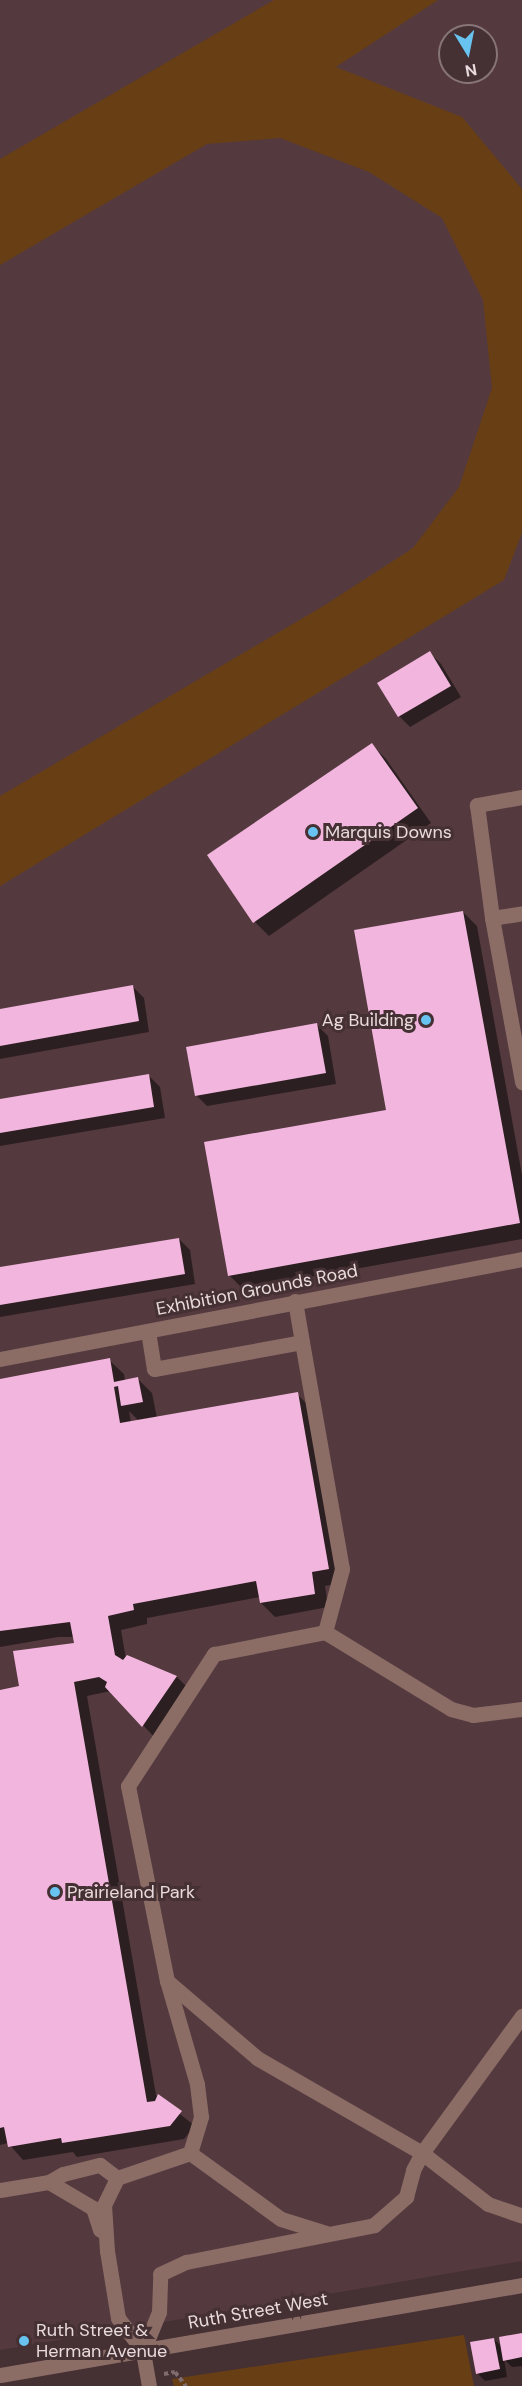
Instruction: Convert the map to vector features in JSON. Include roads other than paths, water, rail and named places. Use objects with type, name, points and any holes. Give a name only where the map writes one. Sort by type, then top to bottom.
[{"type":"street","points":[[522,797],[477,805],[492,918],[522,1082]]},
{"type":"street","points":[[492,918],[522,913]]},
{"type":"street","name":"Exhibition Grounds Road","points":[[0,1359],[522,1259]]},
{"type":"street","points":[[295,1301],[342,1569],[325,1632]]},
{"type":"street","points":[[148,1331],[153,1369],[302,1342]]},
{"type":"street","points":[[190,2153],[201,2117],[197,2084],[166,1981],[128,1786],[214,1654],[325,1632],[451,1709],[473,1715],[522,1709]]},
{"type":"street","points":[[166,1981],[257,2058],[422,2153],[488,2204],[522,2216]]},
{"type":"street","points":[[143,2351],[159,2312],[160,2274],[186,2262],[374,2225],[406,2197],[413,2170],[422,2153],[522,2016]]},
{"type":"street","points":[[148,2381],[143,2351],[118,2318],[107,2251],[104,2205],[117,2178],[190,2153]]},
{"type":"street","points":[[190,2153],[281,2219],[328,2234]]},
{"type":"street","points":[[0,2190],[49,2182],[63,2174],[100,2165],[117,2178]]},
{"type":"street","points":[[49,2182],[93,2208],[107,2251]]},
{"type":"street","name":"Ruth Street West","points":[[1,2379],[143,2351],[522,2285]]},
{"type":"place","name":"Marquis Downs","points":[[313,832]]},
{"type":"place","name":"Ag Building","points":[[426,1020]]},
{"type":"place","name":"Prairieland Park","points":[[55,1892]]},
{"type":"place","name":"Ruth Street & Herman Avenue","points":[[24,2341]]}]
